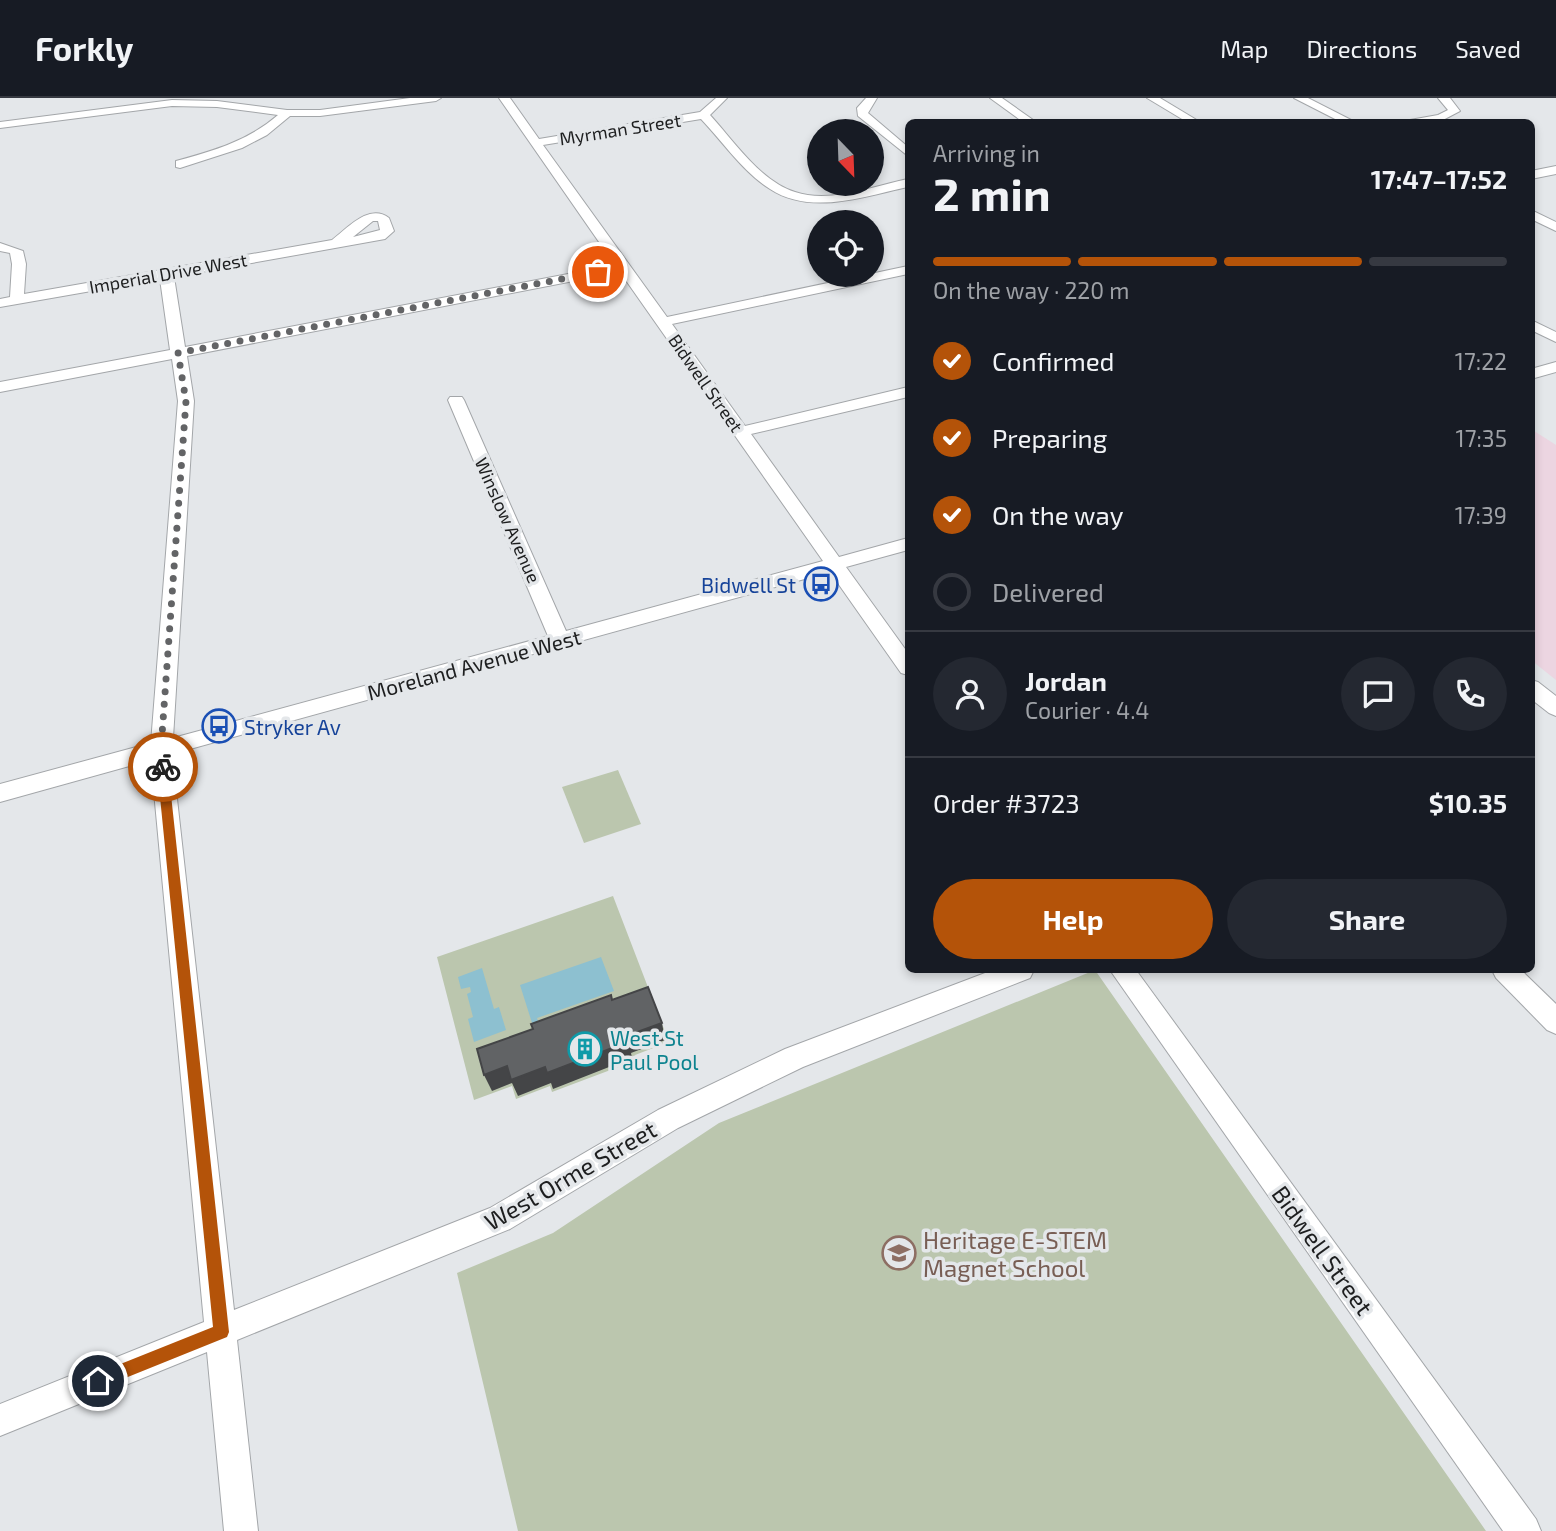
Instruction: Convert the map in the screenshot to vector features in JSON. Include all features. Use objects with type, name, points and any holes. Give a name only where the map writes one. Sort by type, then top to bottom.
[{"type":"street","points":[[0,125],[172,103],[217,104],[287,113],[351,110],[436,98]]},
{"type":"street","name":"Bidwell Street","points":[[504,98],[905,664]]},
{"type":"street","points":[[722,98],[704,116],[775,188],[791,195],[826,198],[905,184]]},
{"type":"street","points":[[872,98],[863,108],[862,114],[905,150]]},
{"type":"street","points":[[995,98],[1026,119]]},
{"type":"street","points":[[1153,98],[1189,119]]},
{"type":"street","points":[[1299,98],[1341,119]]},
{"type":"street","points":[[1434,119],[1454,111],[1452,105],[1443,98]]},
{"type":"street","points":[[180,164],[250,142],[268,131],[287,113]]},
{"type":"street","name":"Myrman Street","points":[[536,143],[704,116]]},
{"type":"street","points":[[1535,174],[1556,170]]},
{"type":"street","points":[[1535,216],[1556,227]]},
{"type":"street","name":"Imperial Drive West","points":[[0,303],[337,243]]},
{"type":"street","points":[[2,247],[16,251],[19,264],[17,300]]},
{"type":"street","points":[[0,387],[624,267]]},
{"type":"street","points":[[663,321],[905,271]]},
{"type":"street","points":[[166,273],[186,401],[161,749],[241,1531]]},
{"type":"street","points":[[1535,326],[1556,338]]},
{"type":"street","points":[[1535,373],[1556,367]]},
{"type":"street","points":[[741,432],[905,393]]},
{"type":"street","name":"Winslow Avenue","points":[[456,400],[561,640]]},
{"type":"street","name":"Moreland Avenue West","points":[[0,793],[905,545]]},
{"type":"street","points":[[1535,690],[1556,708]]},
{"type":"street","name":"West Orme Street","points":[[0,1420],[500,1219],[668,1119],[794,1058],[1013,973]]},
{"type":"street","name":"Bidwell Street","points":[[1124,973],[1524,1531]]},
{"type":"street","points":[[1508,973],[1556,1022]]},
{"type":"shaded area","points":[[1535,432],[1556,445],[1556,680],[1535,663]]},
{"type":"green space","points":[[618,770],[641,824],[584,843],[562,787]]},
{"type":"green space","points":[[613,896],[669,1042],[635,1055],[637,1060],[552,1092],[550,1086],[516,1099],[512,1086],[474,1100],[437,957]]},
{"type":"green space","name":"Heritage E-STEM Magnet School","points":[[1088,973],[1097,973],[1486,1531],[518,1531],[457,1273],[553,1233],[719,1123]]},
{"type":"water","points":[[601,957],[614,991],[537,1018],[539,1024],[533,1026],[520,985]]},
{"type":"water","points":[[482,968],[494,1009],[499,1007],[506,1030],[474,1042],[468,1019],[473,1017],[467,994],[471,992],[470,987],[461,989],[458,977]]},
{"type":"building","points":[[648,987],[662,1023],[626,1036],[628,1042],[547,1073],[545,1067],[511,1080],[507,1066],[484,1075],[477,1049],[533,1029],[531,1024],[611,995],[612,1000]]},
{"type":"way so far","points":[[163,767],[161,749],[186,401],[178,353],[598,272]]},
{"type":"place","name":"Bidwell St","points":[[821,584]]},
{"type":"place","name":"Stryker Av","points":[[219,726]]},
{"type":"place","name":"West St Paul Pool","points":[[585,1049]]},
{"type":"place","name":"Heritage E-STEM Magnet School","points":[[899,1253]]},
{"type":"route","points":[[98,1381],[222,1332],[163,767]]}]
